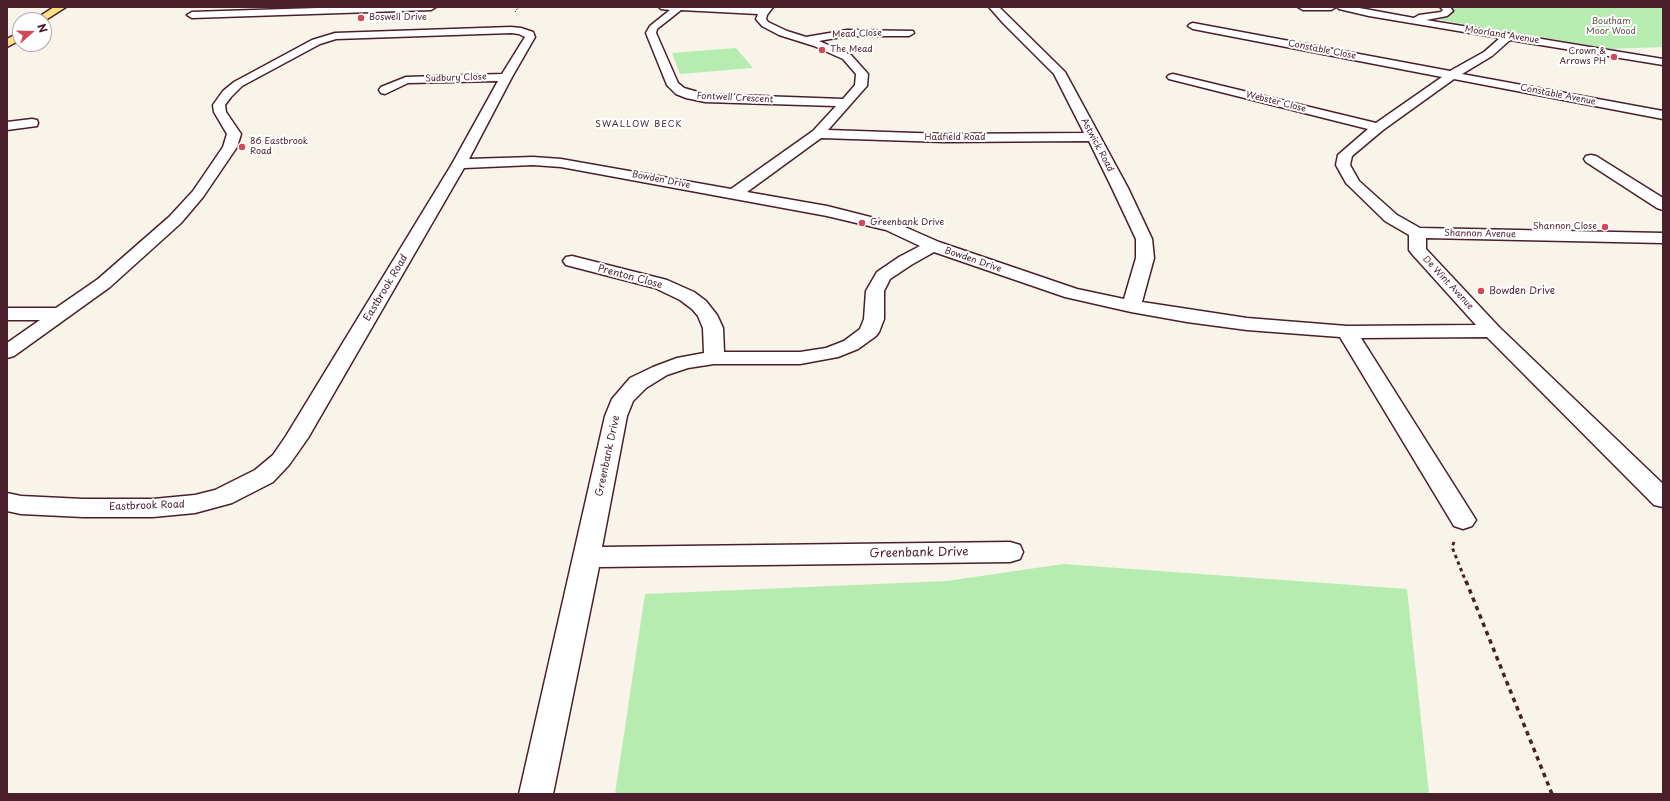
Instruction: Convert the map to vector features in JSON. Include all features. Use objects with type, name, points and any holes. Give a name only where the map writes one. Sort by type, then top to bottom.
[{"type":"main road","points":[[52,12],[61,7]]},
{"type":"street","points":[[192,15],[275,12],[298,9],[358,10],[431,7]]},
{"type":"street","points":[[659,7],[766,9],[761,19],[765,24],[783,33],[834,50],[847,57],[862,74],[860,86],[847,103],[818,134],[734,194]]},
{"type":"street","name":"Astwick Road","points":[[994,7],[1006,21],[1059,72],[1120,188],[1144,239],[1145,258],[1131,306]]},
{"type":"street","points":[[1303,7],[1331,7]]},
{"type":"street","name":"Moorland Avenue","points":[[1342,7],[1430,24],[1663,62]]},
{"type":"street","points":[[1408,20],[1444,14],[1448,10],[1445,7]]},
{"type":"street","name":"Fontwell Crescent","points":[[678,8],[653,28],[651,33],[672,85],[680,91],[705,98],[847,103]]},
{"type":"street","points":[[335,36],[333,34],[358,10]]},
{"type":"street","points":[[1430,24],[1440,20],[1596,44],[1592,50]]},
{"type":"street","name":"Constable Close","points":[[1193,26],[1452,75]]},
{"type":"street","name":"Eastbrook Road","points":[[7,352],[104,283],[175,220],[198,194],[230,147],[234,134],[220,112],[219,105],[226,94],[238,84],[316,42],[335,36],[511,30],[527,32],[530,37],[506,77],[459,164],[296,438],[281,460],[264,476],[223,498],[195,504],[153,508],[83,508],[21,505],[7,502]]},
{"type":"street","name":"Mead Close","points":[[805,40],[847,33],[910,33]]},
{"type":"street","points":[[1417,234],[1391,218],[1353,183],[1343,165],[1345,155],[1378,127],[1452,75],[1488,54],[1508,36]]},
{"type":"street","name":"Sudbury Close","points":[[385,90],[404,75],[506,77]]},
{"type":"street","name":"Constable Avenue","points":[[1452,75],[1663,115]]},
{"type":"street","name":"Webster Close","points":[[1173,77],[1378,127]]},
{"type":"street","points":[[7,126],[32,123]]},
{"type":"street","name":"Hadfield Road","points":[[818,134],[944,138],[1093,137]]},
{"type":"street","points":[[1591,159],[1663,205]]},
{"type":"street","name":"Bowden Drive","points":[[459,164],[533,161],[561,163],[826,210],[884,225],[933,246],[1072,293],[1187,316],[1247,324],[1347,332],[1492,331]]},
{"type":"street","name":"Shannon Avenue","points":[[1417,234],[1443,233],[1663,238]]},
{"type":"street","name":"De Wint Avenue","points":[[1417,234],[1418,250],[1492,331],[1663,499]]},
{"type":"street","name":"Greenbank Drive","points":[[536,794],[616,416],[623,399],[638,383],[660,371],[684,362],[714,358],[800,358],[831,353],[851,345],[869,332],[874,319],[875,291],[883,276],[905,260],[933,246]]},
{"type":"street","name":"Prenton Close","points":[[572,261],[661,284],[687,296],[699,304],[707,315],[713,328],[714,358]]},
{"type":"street","points":[[7,314],[62,314]]},
{"type":"street","points":[[1347,332],[1463,520]]},
{"type":"street","name":"Greenbank Drive","points":[[587,557],[1010,552]]},
{"type":"path","points":[[1463,520],[1452,547],[1552,794]]},
{"type":"green space","name":"Boutham Moor Wood","points":[[1453,7],[1663,7],[1663,47],[1611,49],[1440,20]]},
{"type":"green space","points":[[736,48],[753,68],[680,74],[672,53]]},
{"type":"green space","points":[[1063,564],[1407,589],[1429,794],[615,794],[645,594],[947,581]]},
{"type":"place","name":"Boswell Drive","points":[[361,18]]},
{"type":"place","name":"The Mead","points":[[822,50]]},
{"type":"place","name":"Crown & Arrows PH","points":[[1614,57]]},
{"type":"place","name":"86 Eastbrook Road","points":[[242,147]]},
{"type":"place","name":"Greenbank Drive","points":[[862,223]]},
{"type":"place","name":"Shannon Close","points":[[1605,227]]},
{"type":"place","name":"Bowden Drive","points":[[1481,291]]},
{"type":"district","name":"SWALLOW BECK","points":[[639,125]]}]
